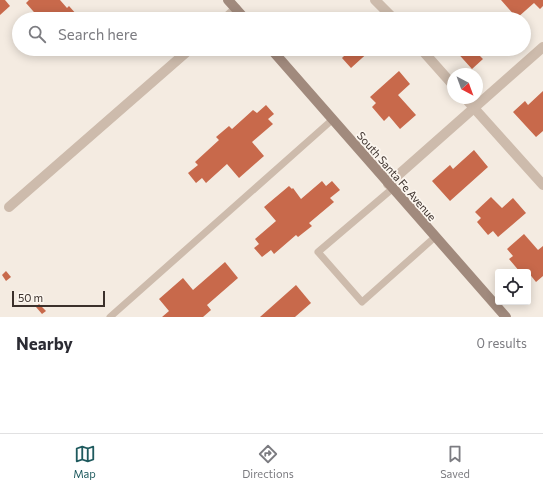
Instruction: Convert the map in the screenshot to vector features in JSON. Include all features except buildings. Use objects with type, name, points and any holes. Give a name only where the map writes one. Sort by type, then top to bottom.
[{"type":"main road","points":[[228,0],[239,12]]},
{"type":"main road","name":"South Santa Fe Avenue","points":[[277,56],[506,317]]},
{"type":"street","points":[[375,0],[387,12]]},
{"type":"street","points":[[233,12],[236,9]]},
{"type":"street","points":[[390,186],[474,108],[543,47]]},
{"type":"street","points":[[9,207],[182,56]]},
{"type":"street","points":[[427,56],[447,78]]},
{"type":"street","points":[[470,104],[543,185]]},
{"type":"lane","points":[[110,317],[332,120]]},
{"type":"lane","points":[[390,186],[318,252],[362,302],[435,237]]}]
